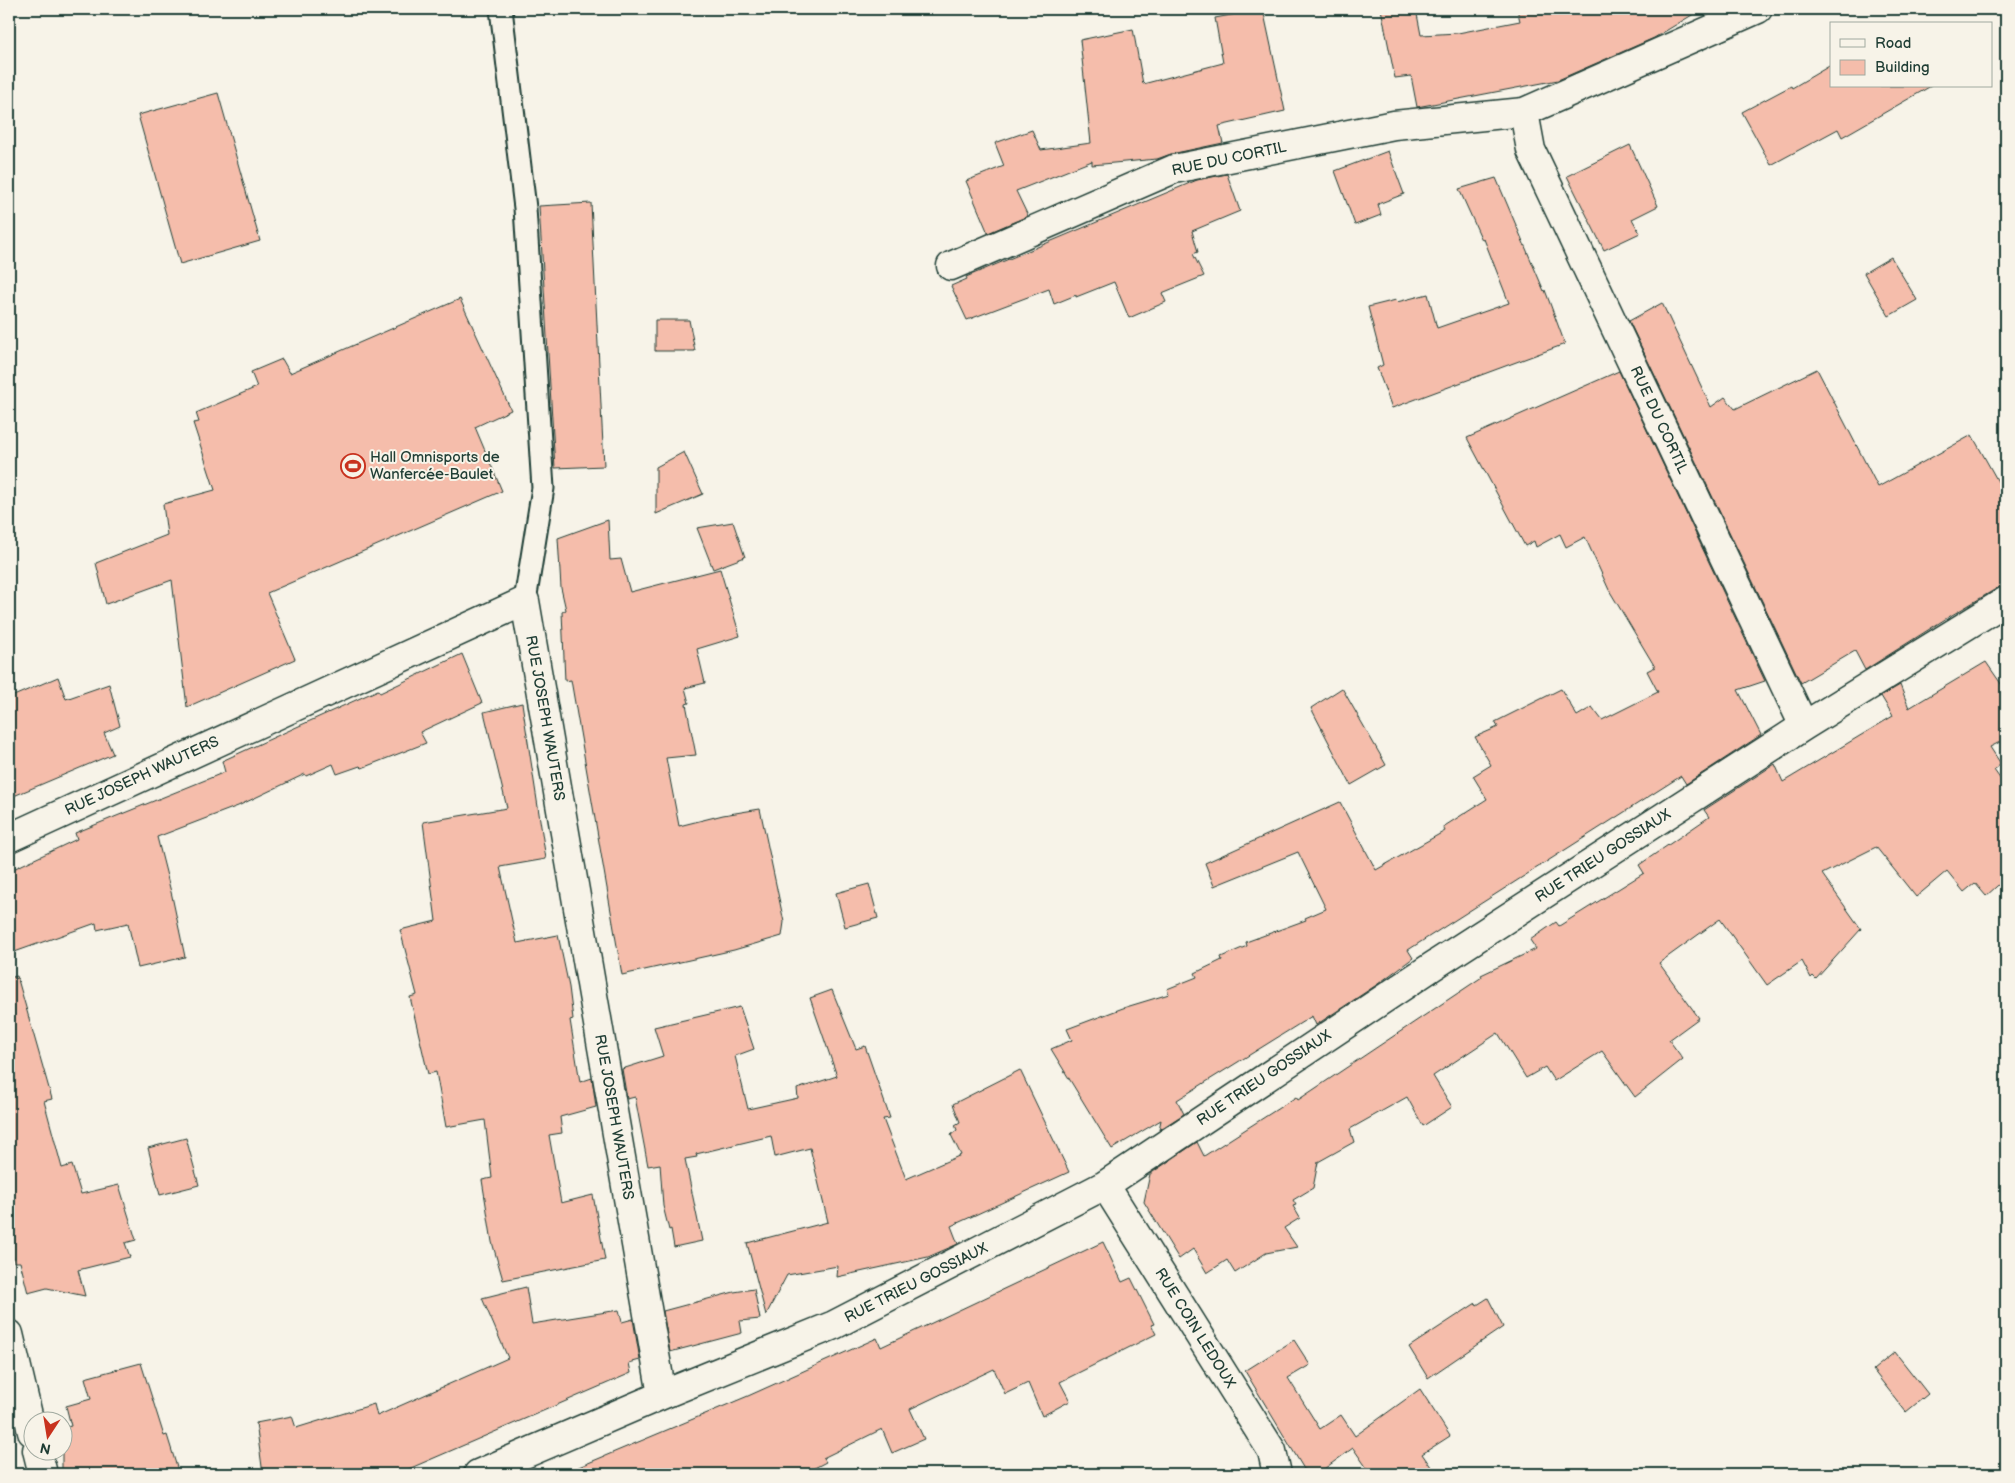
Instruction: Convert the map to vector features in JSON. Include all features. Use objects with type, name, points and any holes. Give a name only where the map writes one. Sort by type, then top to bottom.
[{"type":"street","name":"RUE DU CORTIL","points":[[951,266],[1174,169],[1394,125],[1524,112],[1758,9]]},
{"type":"street","name":"RUE DU CORTIL","points":[[1524,112],[1531,150],[1804,726]]},
{"type":"street","name":"RUE JOSEPH WAUTERS","points":[[9,838],[525,601],[662,1395]]},
{"type":"street","name":"RUE TRIEU GOSSIAUX","points":[[478,1474],[662,1395],[834,1326],[1105,1185],[1433,966],[1804,726],[2006,601]]},
{"type":"street","name":"RUE COIN LEDOUX","points":[[1105,1185],[1272,1451],[1277,1474]]},
{"type":"street","points":[[9,1334],[27,1410]]},
{"type":"street","points":[[40,1460],[43,1474]]},
{"type":"lane","points":[[500,9],[525,208],[543,488],[525,601]]},
{"type":"building","points":[[1263,9],[1285,111],[1219,126],[1223,143],[1171,154],[1157,159],[1092,165],[1092,161],[1016,191],[1028,216],[988,233],[966,181],[1004,166],[995,143],[1032,130],[1041,150],[1091,143],[1080,40],[1133,29],[1143,84],[1223,63],[1215,18]]},
{"type":"building","points":[[1381,9],[1416,9],[1421,35],[1458,33],[1520,21],[1517,9],[1702,9],[1654,38],[1558,80],[1417,107],[1411,76],[1395,78]]},
{"type":"building","points":[[1830,66],[1830,88],[1928,88],[1842,137],[1838,129],[1771,165],[1742,112],[1791,86],[1792,88]]},
{"type":"building","points":[[218,93],[260,241],[180,264],[138,115]]},
{"type":"building","points":[[1630,145],[1658,206],[1632,219],[1640,233],[1604,250],[1567,176]]},
{"type":"building","points":[[1388,151],[1404,194],[1378,204],[1381,215],[1355,225],[1335,171]]},
{"type":"building","points":[[1227,174],[1240,211],[1192,231],[1198,252],[1193,254],[1204,276],[1162,293],[1166,302],[1129,318],[1114,282],[1054,304],[1049,289],[967,320],[951,286],[967,279],[966,277],[1197,180]]},
{"type":"building","points":[[1496,178],[1545,290],[1565,344],[1392,408],[1377,368],[1383,365],[1368,307],[1428,294],[1437,328],[1509,303],[1484,239],[1482,240],[1459,189]]},
{"type":"building","points":[[591,203],[604,466],[555,468],[539,206]]},
{"type":"building","points":[[1891,257],[1917,300],[1889,316],[1864,273]]},
{"type":"building","name":"Hall Omnisports de Wanfercée-Baulet","points":[[460,299],[511,410],[475,427],[502,491],[267,593],[295,659],[187,707],[172,580],[106,604],[96,563],[167,535],[163,504],[215,490],[193,423],[199,422],[196,413],[257,387],[251,372],[282,359],[290,373]]},
{"type":"building","points":[[1662,303],[1711,407],[1725,397],[1735,409],[1817,369],[1878,487],[1972,435],[2006,496],[2006,583],[1865,670],[1855,651],[1801,683],[1629,321]]},
{"type":"building","points":[[655,320],[689,320],[695,351],[655,351]]},
{"type":"building","points":[[1619,371],[1765,681],[1738,690],[1761,735],[1686,784],[1681,776],[1408,950],[1413,958],[1378,984],[1316,1025],[1312,1016],[1177,1100],[1184,1114],[1159,1130],[1161,1120],[1112,1149],[1051,1049],[1072,1040],[1067,1029],[1123,1008],[1169,994],[1167,989],[1197,977],[1195,973],[1222,960],[1221,957],[1247,946],[1246,942],[1306,920],[1305,918],[1326,909],[1298,852],[1214,886],[1205,863],[1340,802],[1376,870],[1445,831],[1443,827],[1487,799],[1473,776],[1491,765],[1475,737],[1498,727],[1495,722],[1561,689],[1577,716],[1592,707],[1602,720],[1658,692],[1647,671],[1655,667],[1609,590],[1585,537],[1566,547],[1560,534],[1536,547],[1534,541],[1525,546],[1467,438]]},
{"type":"building","points":[[684,452],[703,494],[656,514],[656,467]]},
{"type":"building","points":[[608,520],[610,560],[621,559],[630,592],[720,569],[740,636],[697,649],[705,683],[685,688],[689,703],[686,704],[696,755],[666,758],[679,826],[723,815],[760,809],[784,922],[782,936],[734,950],[622,975],[571,680],[565,681],[562,612],[566,610],[561,588],[558,538]]},
{"type":"building","points":[[733,522],[745,557],[713,569],[697,528]]},
{"type":"building","points":[[462,654],[482,703],[420,732],[426,743],[362,768],[360,766],[337,774],[333,764],[306,776],[305,774],[238,806],[157,837],[185,957],[138,968],[128,923],[97,930],[96,923],[9,954],[9,871],[77,839],[75,833],[225,772],[222,761],[378,690],[380,693]]},
{"type":"building","points":[[1986,662],[2006,691],[2006,739],[1990,747],[2001,764],[1994,770],[2006,787],[2006,878],[1986,896],[1975,883],[1964,892],[1947,871],[1916,897],[1876,847],[1822,874],[1861,929],[1816,979],[1813,976],[1811,978],[1802,961],[1767,985],[1720,919],[1659,963],[1699,1018],[1669,1040],[1683,1059],[1635,1097],[1602,1051],[1554,1081],[1545,1067],[1526,1078],[1498,1033],[1433,1076],[1452,1107],[1423,1126],[1407,1097],[1350,1129],[1354,1142],[1318,1162],[1313,1188],[1293,1200],[1296,1205],[1293,1206],[1300,1218],[1284,1228],[1297,1247],[1266,1253],[1235,1273],[1227,1260],[1207,1273],[1193,1249],[1179,1259],[1144,1202],[1150,1174],[1197,1142],[1204,1156],[1296,1097],[1298,1100],[1482,977],[1481,975],[1536,949],[1530,940],[1556,922],[1559,926],[1644,873],[1639,865],[1709,817],[1704,810],[1775,764],[1783,782],[1893,716],[1881,696],[1900,685],[1909,708]]},
{"type":"building","points":[[58,677],[66,699],[109,684],[120,726],[104,733],[113,754],[9,798],[9,698]]},
{"type":"building","points":[[1342,688],[1386,765],[1351,785],[1311,708]]},
{"type":"building","points":[[522,703],[546,859],[500,867],[517,943],[558,935],[569,987],[573,1019],[570,1020],[580,1082],[592,1078],[596,1107],[560,1117],[562,1133],[549,1135],[561,1203],[593,1195],[605,1260],[503,1280],[492,1242],[482,1180],[492,1178],[485,1120],[446,1127],[436,1072],[428,1074],[410,997],[417,995],[400,930],[436,921],[423,822],[507,808],[484,712]]},
{"type":"building","points":[[869,884],[878,918],[845,927],[836,893]]},
{"type":"building","points":[[17,976],[52,1099],[44,1101],[62,1168],[72,1165],[81,1194],[119,1185],[136,1240],[125,1243],[130,1257],[78,1270],[85,1296],[47,1288],[28,1293],[20,1262],[14,1262],[9,1239],[9,978]]},
{"type":"building","points":[[832,990],[856,1049],[865,1046],[890,1118],[883,1119],[906,1179],[961,1155],[951,1135],[957,1130],[955,1125],[960,1122],[953,1104],[1020,1070],[1069,1172],[951,1226],[958,1244],[928,1257],[837,1277],[838,1266],[787,1275],[766,1315],[747,1243],[828,1222],[810,1148],[775,1157],[771,1136],[696,1154],[697,1157],[685,1159],[702,1241],[674,1247],[671,1229],[669,1230],[663,1206],[660,1164],[648,1166],[635,1097],[627,1099],[622,1069],[663,1056],[654,1027],[740,1007],[754,1049],[735,1056],[748,1109],[798,1098],[797,1089],[837,1076],[810,998]]},
{"type":"building","points":[[186,1138],[199,1185],[160,1195],[148,1148]]},
{"type":"building","points":[[1103,1242],[1122,1282],[1131,1278],[1154,1324],[1151,1325],[1156,1334],[1060,1382],[1070,1401],[1042,1416],[1028,1383],[1005,1394],[994,1369],[910,1409],[924,1439],[892,1453],[882,1429],[823,1458],[826,1462],[803,1474],[562,1474],[748,1396],[877,1338],[881,1347]]},
{"type":"building","points":[[526,1287],[532,1324],[619,1310],[622,1322],[633,1319],[640,1360],[629,1363],[631,1373],[397,1474],[263,1474],[256,1423],[292,1416],[296,1428],[374,1404],[377,1416],[508,1358],[482,1298]]},
{"type":"building","points":[[754,1289],[760,1319],[740,1321],[742,1333],[670,1352],[663,1311],[734,1292]]},
{"type":"building","points":[[1488,1298],[1503,1327],[1428,1378],[1409,1347],[1476,1303],[1477,1305]]},
{"type":"building","points":[[1294,1340],[1310,1365],[1288,1378],[1320,1429],[1341,1415],[1355,1436],[1420,1389],[1450,1436],[1422,1454],[1436,1474],[1371,1474],[1353,1448],[1317,1474],[1307,1474],[1245,1371]]},
{"type":"building","points":[[1895,1352],[1928,1394],[1906,1412],[1873,1370]]},
{"type":"building","points":[[141,1363],[164,1436],[167,1435],[179,1474],[62,1474],[62,1460],[72,1460],[72,1410],[67,1410],[66,1406],[91,1399],[85,1378]]},
{"type":"place","name":"Hall Omnisports de Wanfercée-Baulet","points":[[353,466]]}]
